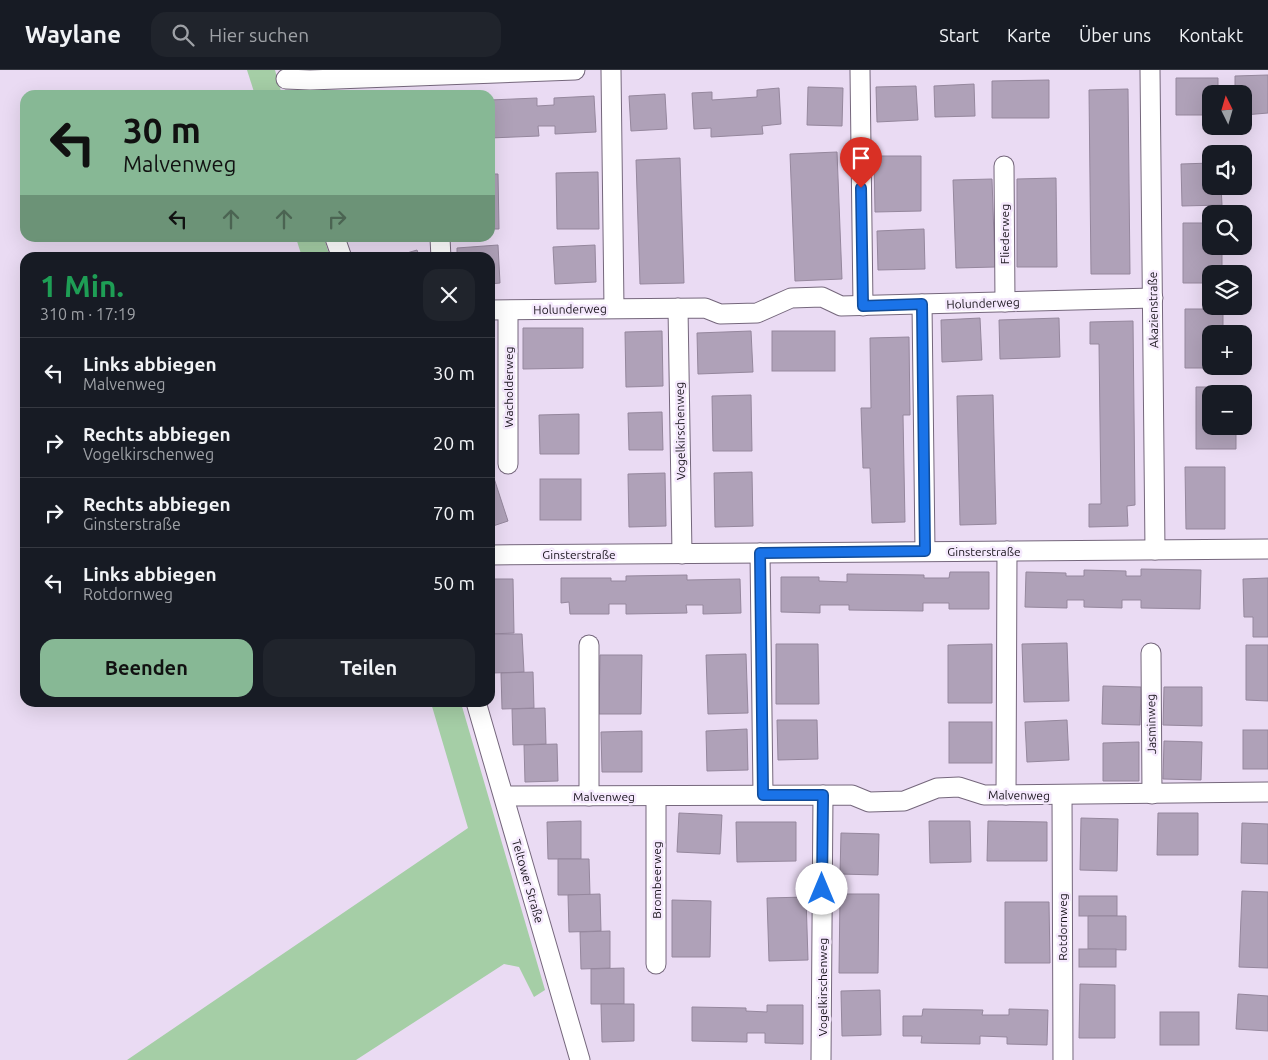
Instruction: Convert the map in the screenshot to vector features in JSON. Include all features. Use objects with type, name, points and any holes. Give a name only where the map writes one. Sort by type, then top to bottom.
[{"type":"street","points":[[287,81],[575,70]]},
{"type":"street","points":[[611,70],[614,308]]},
{"type":"street","points":[[860,70],[863,306]]},
{"type":"street","name":"Akazienstraße","points":[[1150,70],[1155,550]]},
{"type":"street","name":"Fliederweg","points":[[1004,166],[1005,302]]},
{"type":"street","name":"Holunderweg","points":[[499,310],[705,308],[720,314],[757,313],[791,298],[822,297],[842,306],[1153,298]]},
{"type":"street","points":[[922,304],[925,551]]},
{"type":"street","name":"Vogelkirschenweg","points":[[678,308],[682,554]]},
{"type":"street","name":"Wacholderweg","points":[[499,310],[508,464]]},
{"type":"street","name":"Ginsterstraße","points":[[495,555],[1268,549]]},
{"type":"street","points":[[1006,795],[1007,551]]},
{"type":"street","points":[[760,553],[763,795]]},
{"type":"street","points":[[589,645],[589,796]]},
{"type":"street","name":"Jasminweg","points":[[1151,653],[1152,794]]},
{"type":"street","name":"Teltower Straße","points":[[477,707],[580,1060]]},
{"type":"street","name":"Malvenweg","points":[[504,796],[852,795],[869,802],[904,802],[937,788],[959,787],[984,795],[1268,792]]},
{"type":"street","name":"Vogelkirschenweg","points":[[821,1060],[823,795]]},
{"type":"street","name":"Rotdornweg","points":[[1062,795],[1063,1060]]},
{"type":"street","name":"Brombeerweg","points":[[656,796],[656,964]]},
{"type":"green space","points":[[247,70],[275,70],[281,90],[253,90]]},
{"type":"green space","points":[[297,242],[325,242],[328,252],[300,252]]},
{"type":"green space","points":[[432,707],[462,707],[545,990],[534,997],[519,967],[504,964],[356,1060],[127,1060],[468,828]]},
{"type":"building","points":[[1268,75],[1268,113],[1252,114],[1252,85],[1235,85],[1235,76]]},
{"type":"building","points":[[1176,78],[1218,78],[1218,85],[1202,85],[1202,115],[1176,115]]},
{"type":"building","points":[[1049,80],[1049,118],[992,118],[992,81]]},
{"type":"building","points":[[974,84],[975,116],[935,117],[934,86]]},
{"type":"building","points":[[916,86],[918,120],[877,122],[876,87]]},
{"type":"building","points":[[808,87],[843,88],[842,126],[807,125]]},
{"type":"building","points":[[779,88],[781,124],[762,126],[763,134],[711,137],[711,128],[694,129],[692,93],[712,92],[712,100],[757,97],[757,90]]},
{"type":"building","points":[[1128,89],[1130,274],[1091,274],[1089,90]]},
{"type":"building","points":[[665,94],[667,129],[631,131],[629,96]]},
{"type":"building","points":[[594,96],[596,132],[555,134],[555,126],[538,126],[539,136],[495,138],[495,100],[537,98],[537,106],[554,105],[554,98]]},
{"type":"building","points":[[837,152],[842,279],[795,281],[790,154]]},
{"type":"building","points":[[874,156],[921,156],[921,211],[875,212]]},
{"type":"building","points":[[680,158],[684,283],[640,284],[636,160]]},
{"type":"building","points":[[1202,163],[1202,195],[1221,195],[1222,205],[1182,206],[1181,164]]},
{"type":"building","points":[[598,172],[599,229],[557,229],[556,173]]},
{"type":"building","points":[[495,174],[498,174],[499,229],[495,229]]},
{"type":"building","points":[[1056,178],[1057,267],[1017,267],[1017,179]]},
{"type":"building","points":[[992,179],[995,267],[956,268],[953,180]]},
{"type":"building","points":[[1183,223],[1202,223],[1202,255],[1222,255],[1222,265],[1202,265],[1202,283],[1183,283]]},
{"type":"building","points":[[924,229],[925,269],[878,270],[877,231]]},
{"type":"building","points":[[498,245],[500,283],[495,284],[495,252],[457,252],[457,248]]},
{"type":"building","points":[[595,245],[596,282],[555,284],[553,247]]},
{"type":"building","points":[[1185,309],[1202,309],[1202,315],[1223,315],[1223,325],[1202,325],[1202,368],[1185,368]]},
{"type":"building","points":[[980,318],[982,360],[942,362],[941,320]]},
{"type":"building","points":[[1059,318],[1060,357],[1000,359],[999,320]]},
{"type":"building","points":[[1133,321],[1135,505],[1127,506],[1128,526],[1089,527],[1089,504],[1101,504],[1099,344],[1090,344],[1090,322]]},
{"type":"building","points":[[523,328],[583,328],[583,368],[523,369]]},
{"type":"building","points":[[662,331],[663,386],[626,387],[625,332]]},
{"type":"building","points":[[751,331],[753,372],[698,374],[697,333]]},
{"type":"building","points":[[772,331],[835,331],[835,371],[772,371]]},
{"type":"building","points":[[909,337],[910,415],[903,415],[905,522],[872,523],[870,468],[863,468],[861,408],[871,408],[870,338]]},
{"type":"building","points":[[1196,387],[1202,387],[1202,435],[1236,435],[1236,449],[1196,449]]},
{"type":"building","points":[[751,395],[752,451],[713,451],[712,396]]},
{"type":"building","points":[[993,395],[996,524],[960,525],[957,396]]},
{"type":"building","points":[[662,412],[663,450],[629,450],[628,413]]},
{"type":"building","points":[[579,414],[579,454],[540,454],[539,415]]},
{"type":"building","points":[[1185,467],[1225,467],[1225,529],[1186,529]]},
{"type":"building","points":[[752,472],[753,526],[715,527],[714,473]]},
{"type":"building","points":[[665,473],[666,526],[629,527],[628,474]]},
{"type":"building","points":[[540,479],[581,479],[581,520],[540,520]]},
{"type":"building","points":[[495,481],[508,521],[495,525]]},
{"type":"building","points":[[1141,569],[1201,570],[1200,609],[1141,608],[1141,600],[1122,600],[1122,608],[1084,607],[1084,600],[1067,600],[1067,608],[1025,607],[1026,572],[1066,573],[1066,576],[1084,576],[1084,570],[1126,571],[1126,576],[1141,576]]},
{"type":"building","points":[[950,572],[989,572],[989,609],[949,609],[949,603],[923,603],[923,611],[849,610],[849,605],[820,605],[820,613],[781,612],[781,577],[819,577],[819,581],[847,582],[847,574],[924,575],[924,578],[949,578]]},
{"type":"building","points":[[687,575],[687,580],[740,579],[741,613],[703,614],[703,605],[686,605],[687,613],[626,614],[626,604],[609,604],[609,614],[570,614],[569,602],[561,603],[561,578],[611,578],[611,581],[626,581],[626,576]]},
{"type":"building","points":[[1268,578],[1268,637],[1253,637],[1253,617],[1244,617],[1243,579]]},
{"type":"building","points":[[495,579],[513,579],[514,633],[495,634]]},
{"type":"building","points":[[495,634],[522,634],[524,672],[495,673]]},
{"type":"building","points":[[1067,643],[1069,701],[1024,702],[1022,644]]},
{"type":"building","points":[[776,644],[818,644],[819,704],[776,704]]},
{"type":"building","points":[[992,644],[992,703],[948,703],[948,645]]},
{"type":"building","points":[[1246,645],[1268,645],[1268,701],[1246,700]]},
{"type":"building","points":[[746,654],[748,713],[708,714],[706,655]]},
{"type":"building","points":[[600,655],[642,655],[641,714],[599,714]]},
{"type":"building","points":[[533,672],[534,708],[502,709],[501,673]]},
{"type":"building","points":[[1103,686],[1141,687],[1140,725],[1102,724]]},
{"type":"building","points":[[1164,687],[1202,687],[1202,726],[1163,725]]},
{"type":"building","points":[[545,708],[546,744],[513,745],[512,709]]},
{"type":"building","points":[[777,720],[817,720],[818,759],[778,760]]},
{"type":"building","points":[[1067,720],[1069,760],[1027,762],[1025,722]]},
{"type":"building","points":[[949,722],[992,722],[992,763],[949,763]]},
{"type":"building","points":[[747,729],[748,770],[707,771],[706,731]]},
{"type":"building","points":[[1243,730],[1268,730],[1268,769],[1243,769]]},
{"type":"building","points":[[642,731],[642,772],[602,772],[601,732]]},
{"type":"building","points":[[1164,741],[1202,742],[1201,780],[1163,779]]},
{"type":"building","points":[[1139,742],[1139,781],[1103,781],[1103,743]]},
{"type":"building","points":[[557,744],[558,781],[525,782],[524,745]]},
{"type":"building","points":[[679,813],[722,815],[720,854],[677,852]]},
{"type":"building","points":[[1158,813],[1198,813],[1198,855],[1157,855]]},
{"type":"building","points":[[1081,818],[1118,819],[1117,871],[1080,870]]},
{"type":"building","points":[[581,821],[581,859],[548,859],[547,822]]},
{"type":"building","points":[[929,821],[970,821],[971,862],[930,863]]},
{"type":"building","points":[[988,821],[1047,822],[1047,861],[987,861]]},
{"type":"building","points":[[736,822],[796,822],[796,861],[737,862]]},
{"type":"building","points":[[1242,823],[1268,824],[1268,864],[1241,863]]},
{"type":"building","points":[[841,833],[879,834],[878,875],[840,874]]},
{"type":"building","points":[[558,859],[589,859],[590,895],[558,895]]},
{"type":"building","points":[[1242,891],[1268,892],[1268,968],[1239,967]]},
{"type":"building","points":[[600,894],[601,931],[569,932],[568,895]]},
{"type":"building","points":[[840,894],[879,894],[878,973],[839,973]]},
{"type":"building","points":[[1079,896],[1117,896],[1117,916],[1079,916]]},
{"type":"building","points":[[806,897],[808,960],[769,961],[767,898]]},
{"type":"building","points":[[672,900],[711,901],[710,957],[672,957]]},
{"type":"building","points":[[1005,902],[1049,902],[1050,963],[1005,963]]},
{"type":"building","points":[[1088,916],[1126,916],[1126,950],[1088,949]]},
{"type":"building","points":[[610,931],[610,968],[581,969],[580,932]]},
{"type":"building","points":[[1079,949],[1116,949],[1116,967],[1079,967]]},
{"type":"building","points":[[624,968],[624,1004],[591,1004],[591,969]]},
{"type":"building","points":[[1080,984],[1115,985],[1115,1038],[1079,1038]]},
{"type":"building","points":[[880,990],[881,1035],[842,1036],[841,991]]},
{"type":"building","points":[[1238,994],[1268,996],[1268,1031],[1236,1029]]},
{"type":"building","points":[[601,1004],[634,1004],[634,1041],[602,1042]]},
{"type":"building","points":[[767,1005],[803,1005],[803,1044],[765,1043],[765,1033],[747,1033],[747,1042],[692,1041],[692,1007],[746,1008],[746,1011],[767,1012]]},
{"type":"building","points":[[923,1009],[983,1010],[982,1015],[1009,1015],[1009,1009],[1048,1010],[1047,1045],[1007,1044],[1007,1037],[980,1036],[980,1044],[921,1043],[922,1036],[903,1036],[903,1016],[922,1016]]},
{"type":"building","points":[[1160,1012],[1199,1012],[1199,1045],[1160,1045]]},
{"type":"route","points":[[822,889],[823,795],[763,795],[760,553],[925,551],[922,304],[863,306],[861,188]]}]
